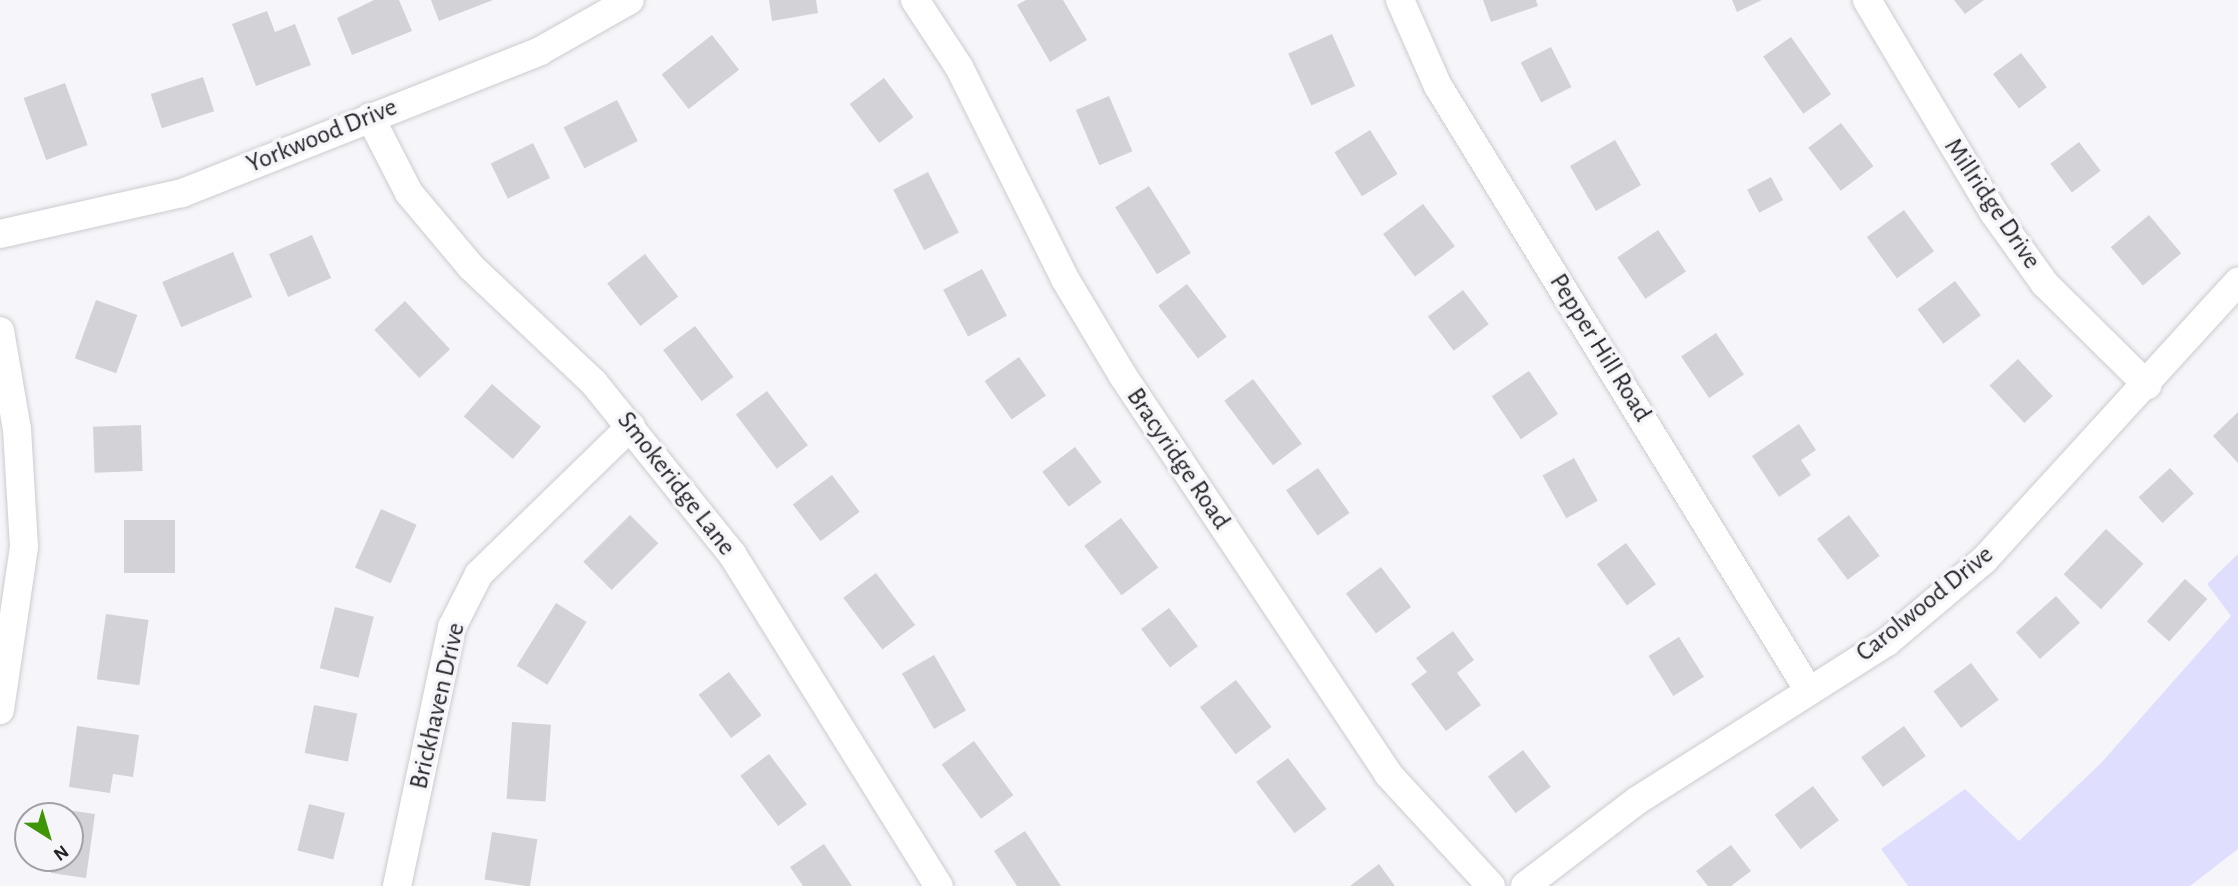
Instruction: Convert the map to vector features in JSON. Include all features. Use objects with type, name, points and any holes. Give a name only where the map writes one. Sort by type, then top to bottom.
[{"type":"street","name":"Yorkwood Drive","points":[[0,234],[182,192],[540,51],[630,0]]},
{"type":"street","name":"Bracyridge Road","points":[[915,0],[959,67],[1065,279],[1122,376],[1388,774],[1491,886]]},
{"type":"street","name":"Pepper Hill Road","points":[[1400,0],[1438,86],[1810,691]]},
{"type":"street","name":"Millridge Drive","points":[[1867,0],[2023,254],[2147,385]]},
{"type":"street","name":"Smokeridge Lane","points":[[370,117],[410,193],[471,267],[631,425],[785,632],[939,886]]},
{"type":"street","name":"Carolwood Drive","points":[[1525,886],[1638,800],[1887,642],[1984,560],[2147,385],[2238,282]]},
{"type":"street","points":[[0,331],[17,429],[24,547],[0,710]]},
{"type":"street","name":"Brickhaven Drive","points":[[397,886],[452,627],[479,574],[631,425]]},
{"type":"shaded area","points":[[2238,554],[2238,849],[2190,886],[1908,886],[1881,849],[1965,789],[2019,841],[2101,763],[2231,616],[2207,584]]},
{"type":"building","points":[[374,0],[399,0],[412,31],[352,55],[337,18]]},
{"type":"building","points":[[431,0],[493,0],[439,21]]},
{"type":"building","points":[[769,0],[816,0],[818,13],[772,21]]},
{"type":"building","points":[[1026,0],[1063,0],[1087,40],[1050,62],[1017,5]]},
{"type":"building","points":[[1483,0],[1536,0],[1538,6],[1491,22]]},
{"type":"building","points":[[1732,0],[1762,0],[1737,12]]},
{"type":"building","points":[[1954,0],[1984,0],[1965,14]]},
{"type":"building","points":[[267,11],[275,32],[295,24],[311,65],[256,86],[232,24]]},
{"type":"building","points":[[1332,34],[1355,86],[1311,106],[1288,54]]},
{"type":"building","points":[[712,35],[739,70],[689,109],[662,74]]},
{"type":"building","points":[[1791,37],[1831,94],[1803,114],[1763,57]]},
{"type":"building","points":[[1551,47],[1571,87],[1541,103],[1521,62]]},
{"type":"building","points":[[2021,53],[2047,87],[2019,108],[1993,74]]},
{"type":"building","points":[[203,77],[214,111],[162,128],[151,94]]},
{"type":"building","points":[[884,78],[913,117],[879,143],[850,104]]},
{"type":"building","points":[[65,83],[88,145],[46,160],[24,98]]},
{"type":"building","points":[[1109,96],[1132,151],[1099,165],[1076,110]]},
{"type":"building","points":[[617,100],[638,141],[584,168],[564,127]]},
{"type":"building","points":[[1841,123],[1873,166],[1841,191],[1808,148]]},
{"type":"building","points":[[1370,130],[1398,174],[1362,196],[1334,152]]},
{"type":"building","points":[[1615,140],[1641,185],[1596,211],[1570,166]]},
{"type":"building","points":[[2079,142],[2101,171],[2072,192],[2050,164]]},
{"type":"building","points":[[533,143],[550,178],[508,199],[491,164]]},
{"type":"building","points":[[928,172],[959,233],[924,250],[893,190]]},
{"type":"building","points":[[1771,177],[1783,200],[1759,213],[1747,190]]},
{"type":"building","points":[[1149,186],[1191,253],[1157,274],[1115,207]]},
{"type":"building","points":[[1423,204],[1455,246],[1415,276],[1383,234]]},
{"type":"building","points":[[1904,210],[1934,251],[1897,278],[1867,237]]},
{"type":"building","points":[[2149,215],[2181,253],[2143,285],[2111,247]]},
{"type":"building","points":[[1658,230],[1686,271],[1645,299],[1617,257]]},
{"type":"building","points":[[312,235],[331,278],[288,297],[269,254]]},
{"type":"building","points":[[233,252],[252,297],[181,327],[162,282]]},
{"type":"building","points":[[645,254],[678,297],[640,326],[607,284]]},
{"type":"building","points":[[982,269],[1007,316],[968,336],[943,290]]},
{"type":"building","points":[[1955,281],[1981,315],[1943,344],[1917,309]]},
{"type":"building","points":[[1187,284],[1227,337],[1198,358],[1158,306]]},
{"type":"building","points":[[1463,290],[1489,324],[1454,351],[1428,316]]},
{"type":"building","points":[[96,300],[137,315],[116,373],[75,358]]},
{"type":"building","points":[[405,301],[450,349],[419,378],[374,330]]},
{"type":"building","points":[[695,326],[734,377],[702,401],[663,350]]},
{"type":"building","points":[[1716,333],[1744,374],[1709,398],[1681,356]]},
{"type":"building","points":[[1019,357],[1046,396],[1012,420],[985,381]]},
{"type":"building","points":[[2018,359],[2053,396],[2024,423],[1989,386]]},
{"type":"building","points":[[1529,371],[1558,414],[1521,439],[1492,396]]},
{"type":"building","points":[[1253,379],[1302,444],[1273,465],[1224,401]]},
{"type":"building","points":[[492,384],[541,427],[513,459],[464,416]]},
{"type":"building","points":[[767,391],[808,445],[777,469],[736,414]]},
{"type":"building","points":[[2238,412],[2238,463],[2213,436]]},
{"type":"building","points":[[1799,424],[1816,450],[1801,460],[1811,475],[1779,497],[1752,456]]},
{"type":"building","points":[[141,425],[143,471],[95,473],[93,427]]},
{"type":"building","points":[[1075,447],[1101,482],[1069,507],[1042,472]]},
{"type":"building","points":[[1574,458],[1598,501],[1566,518],[1543,475]]},
{"type":"building","points":[[1318,468],[1350,513],[1318,535],[1286,490]]},
{"type":"building","points":[[2170,468],[2194,494],[2162,523],[2139,497]]},
{"type":"building","points":[[832,475],[860,512],[821,541],[793,504]]},
{"type":"building","points":[[381,509],[417,525],[391,583],[355,567]]},
{"type":"building","points":[[630,515],[658,543],[612,590],[583,562]]},
{"type":"building","points":[[1849,515],[1880,556],[1848,580],[1817,539]]},
{"type":"building","points":[[1121,518],[1158,568],[1122,595],[1084,546]]},
{"type":"building","points":[[124,520],[175,520],[175,573],[124,573]]},
{"type":"building","points":[[2106,529],[2143,564],[2101,609],[2064,574]]},
{"type":"building","points":[[1626,543],[1656,584],[1627,605],[1597,564]]},
{"type":"building","points":[[1381,567],[1411,607],[1376,633],[1346,593]]},
{"type":"building","points":[[876,573],[915,625],[882,650],[843,598]]},
{"type":"building","points":[[2185,579],[2207,599],[2169,641],[2147,621]]},
{"type":"building","points":[[2056,596],[2080,623],[2040,659],[2016,632]]},
{"type":"building","points":[[556,603],[587,622],[547,685],[517,666]]},
{"type":"building","points":[[335,607],[374,617],[359,678],[320,668]]},
{"type":"building","points":[[1169,608],[1198,646],[1170,667],[1141,629]]},
{"type":"building","points":[[106,614],[149,620],[139,685],[97,679]]},
{"type":"building","points":[[1453,631],[1474,660],[1457,673],[1481,705],[1446,731],[1411,684],[1427,672],[1416,658]]},
{"type":"building","points":[[1679,637],[1704,677],[1673,696],[1648,656]]},
{"type":"building","points":[[934,655],[966,710],[934,729],[902,674]]},
{"type":"building","points":[[1971,663],[1999,700],[1961,728],[1933,691]]},
{"type":"building","points":[[729,672],[761,715],[731,738],[699,695]]},
{"type":"building","points":[[1236,680],[1272,727],[1236,754],[1200,707]]},
{"type":"building","points":[[314,705],[357,713],[348,761],[305,753]]},
{"type":"building","points":[[512,722],[551,725],[546,802],[507,799]]},
{"type":"building","points":[[77,726],[139,735],[133,777],[113,774],[110,793],[69,787]]},
{"type":"building","points":[[1904,726],[1926,756],[1883,787],[1861,757]]},
{"type":"building","points":[[974,741],[1013,795],[981,819],[942,765]]},
{"type":"building","points":[[1523,750],[1551,787],[1516,813],[1488,776]]},
{"type":"building","points":[[769,754],[807,804],[778,826],[740,776]]},
{"type":"building","points":[[1288,758],[1327,809],[1295,833],[1256,782]]},
{"type":"building","points":[[1813,786],[1839,820],[1801,849],[1775,815]]},
{"type":"building","points":[[309,804],[345,813],[333,860],[297,851]]},
{"type":"building","points":[[84,812],[95,814],[86,878],[51,873],[84,872]]},
{"type":"building","points":[[1025,831],[1061,886],[1017,886],[994,851]]},
{"type":"building","points":[[492,832],[537,839],[530,886],[484,879]]},
{"type":"building","points":[[824,844],[852,886],[803,886],[790,867]]},
{"type":"building","points":[[1731,845],[1751,871],[1731,886],[1708,886],[1696,871]]},
{"type":"building","points":[[1379,864],[1395,886],[1350,886]]}]
